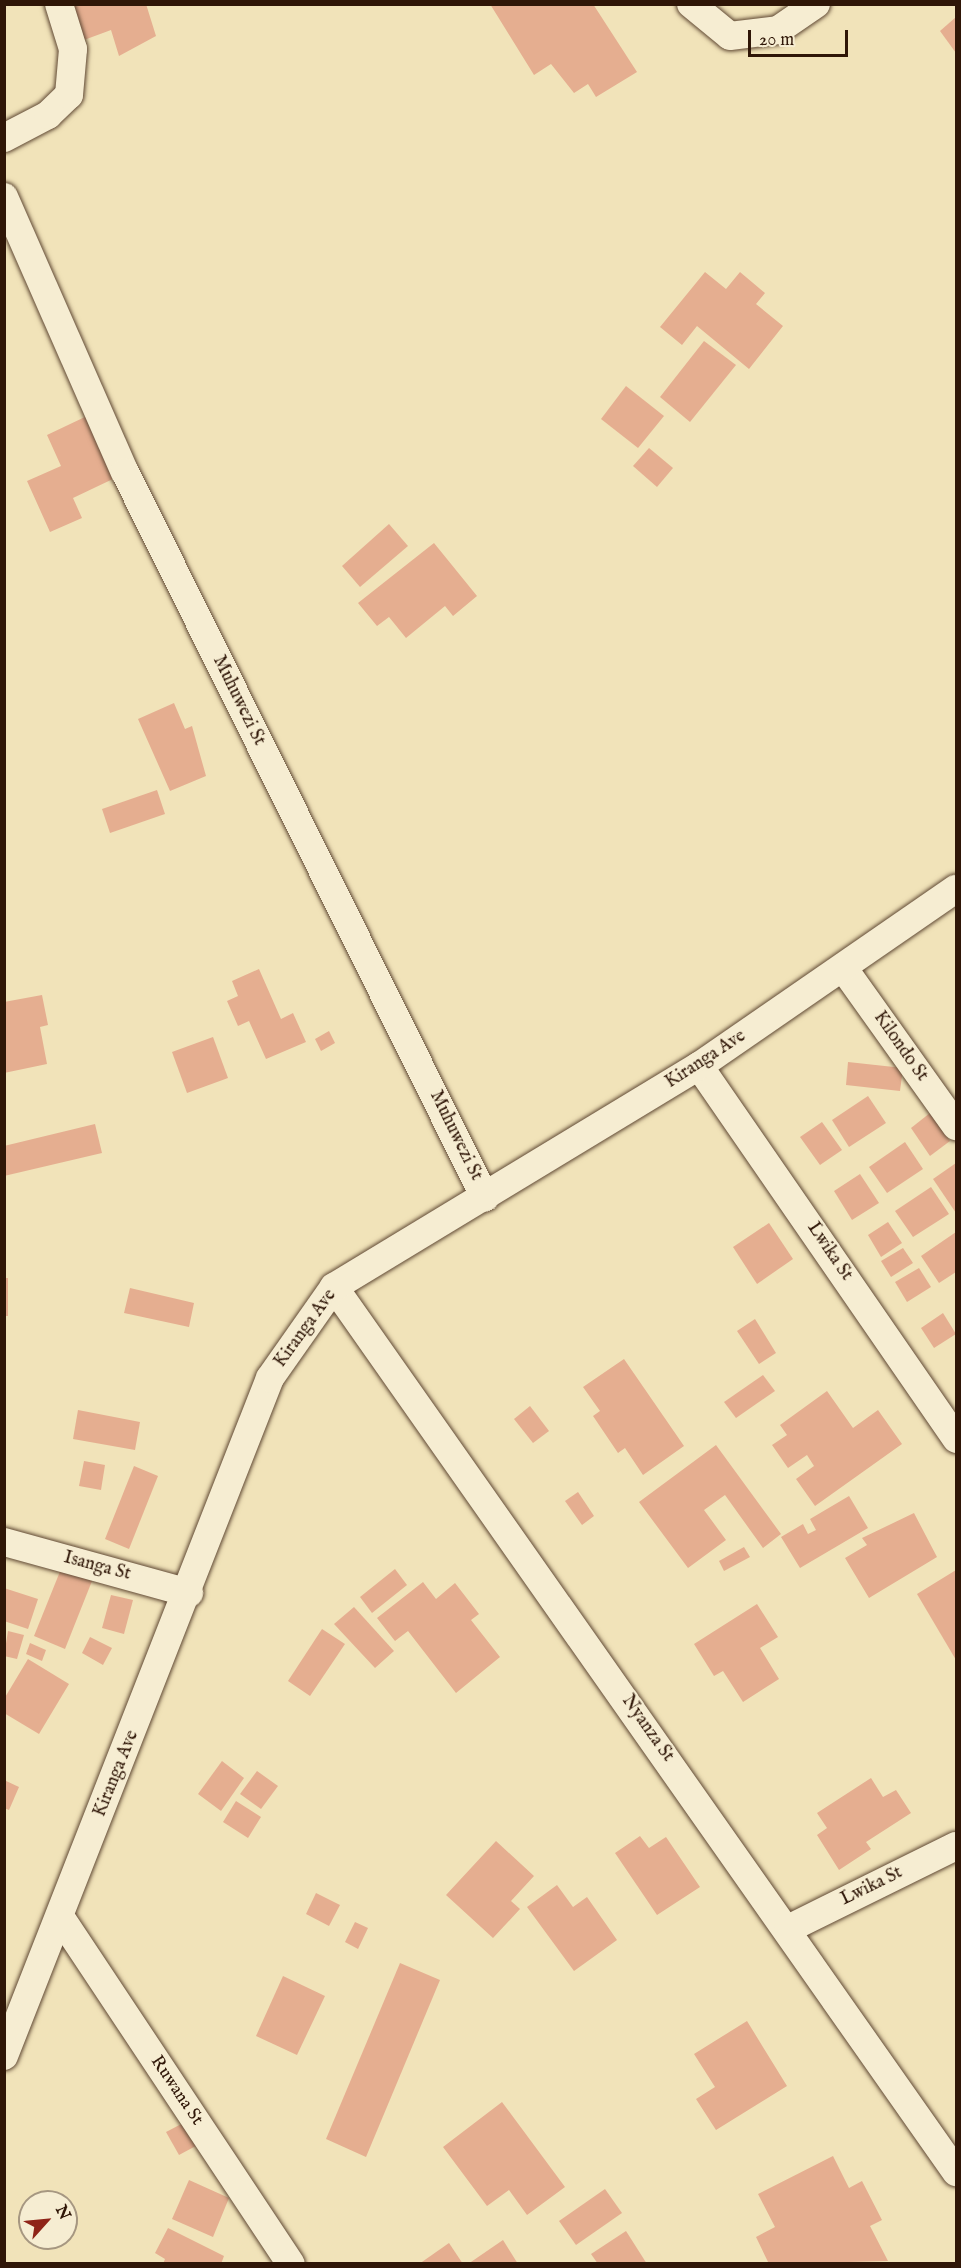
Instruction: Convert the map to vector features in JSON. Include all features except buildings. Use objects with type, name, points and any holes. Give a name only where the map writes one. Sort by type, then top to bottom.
[{"type":"street","points":[[4,138],[48,115],[69,95],[73,49],[59,4]]},
{"type":"street","points":[[691,4],[730,36],[778,30],[816,4]]},
{"type":"street","name":"Muhuwezi St","points":[[4,197],[124,472],[485,1198]]},
{"type":"street","name":"Kiranga Ave","points":[[4,2056],[189,1593],[270,1378],[334,1287],[485,1198],[699,1066],[844,969],[957,889]]},
{"type":"street","name":"Kilondo St","points":[[844,969],[957,1126]]},
{"type":"street","name":"Lwika St","points":[[699,1066],[957,1439]]},
{"type":"street","name":"Nyanza St","points":[[334,1287],[957,2172]]},
{"type":"street","name":"Isanga St","points":[[4,1542],[189,1593]]},
{"type":"street","name":"Lwika St","points":[[788,1929],[957,1846]]},
{"type":"street","name":"Ruwana St","points":[[60,1918],[291,2264]]}]
